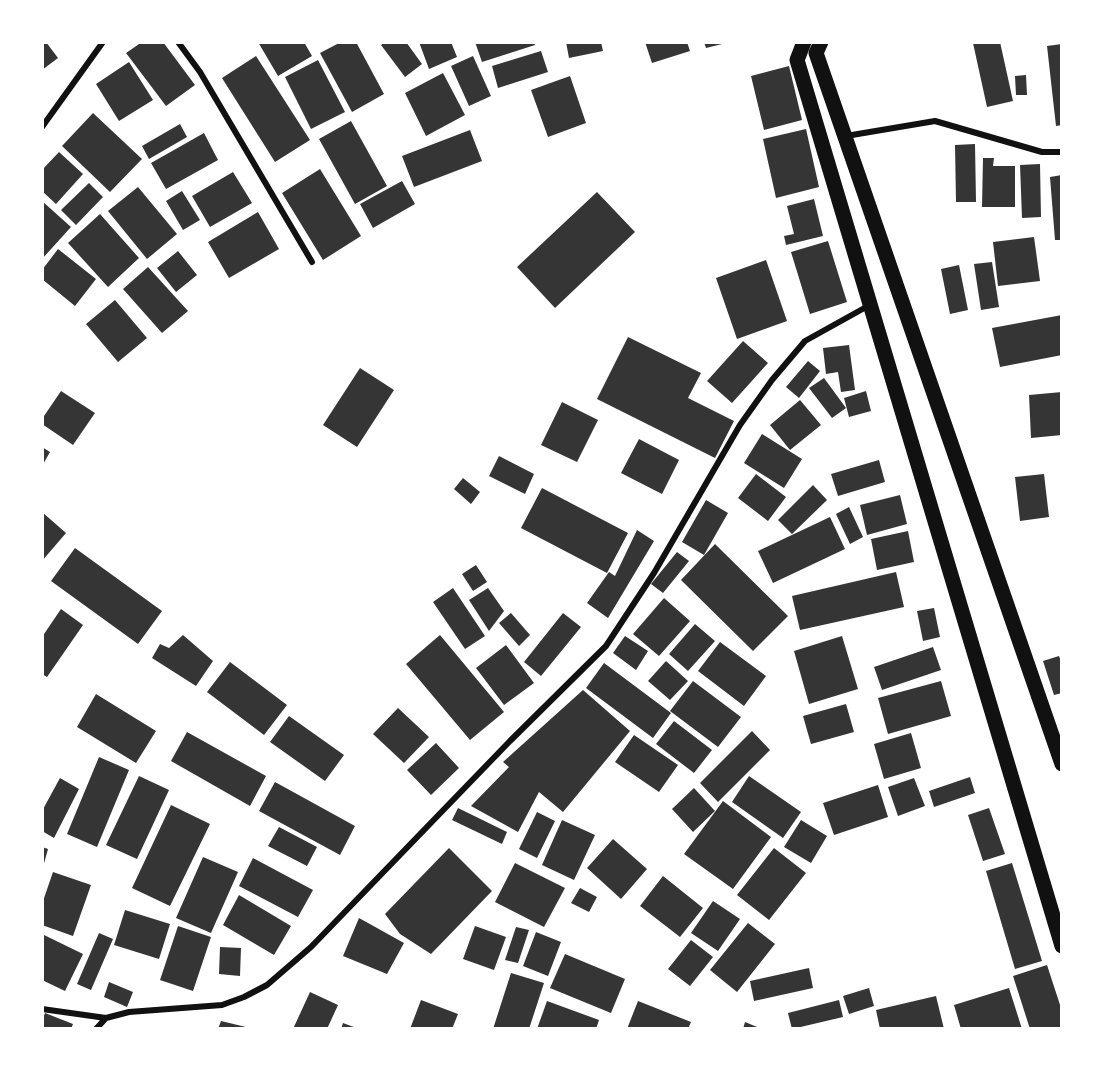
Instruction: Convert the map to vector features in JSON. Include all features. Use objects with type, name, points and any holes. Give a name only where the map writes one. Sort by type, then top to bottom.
[{"type":"main road","points":[[804,42],[797,60],[1062,946]]},
{"type":"main road","points":[[818,47],[845,136],[1062,764]]},
{"type":"street","points":[[42,127],[103,42]]},
{"type":"street","points":[[178,42],[200,72],[312,262]]},
{"type":"street","points":[[845,136],[935,121],[1042,152],[1062,152]]},
{"type":"street","points":[[42,1009],[106,1018],[129,1012],[222,1005],[267,985],[310,947],[510,741],[606,646],[654,573],[740,425],[772,380],[805,341],[870,304]]},
{"type":"street","points":[[96,1029],[106,1018]]},
{"type":"building","points":[[42,42],[46,42],[58,58],[42,70]]},
{"type":"building","points":[[142,42],[163,42],[195,85],[166,106],[126,53]]},
{"type":"building","points":[[258,42],[304,42],[312,56],[278,76]]},
{"type":"building","points":[[341,42],[356,42],[384,94],[352,112],[320,53]]},
{"type":"building","points":[[385,42],[406,42],[422,64],[405,77],[381,45]]},
{"type":"building","points":[[419,42],[451,42],[457,57],[429,69]]},
{"type":"building","points":[[475,42],[534,42],[535,45],[482,62]]},
{"type":"building","points":[[566,42],[601,42],[603,51],[569,58]]},
{"type":"building","points":[[645,42],[687,42],[690,51],[652,63]]},
{"type":"building","points":[[704,42],[725,42],[726,43],[706,48]]},
{"type":"building","points":[[1000,42],[1013,101],[987,107],[973,43]]},
{"type":"building","points":[[1062,44],[1062,125],[1056,126],[1047,46]]},
{"type":"building","points":[[541,51],[548,72],[498,88],[492,66]]},
{"type":"building","points":[[256,56],[310,140],[275,162],[222,78]]},
{"type":"building","points":[[473,56],[491,96],[469,106],[451,66]]},
{"type":"building","points":[[318,60],[345,112],[311,129],[285,77]]},
{"type":"building","points":[[129,62],[153,100],[119,121],[96,84]]},
{"type":"building","points":[[789,66],[802,120],[764,130],[751,76]]},
{"type":"building","points":[[443,73],[465,115],[426,136],[405,93]]},
{"type":"building","points":[[1026,75],[1027,95],[1016,95],[1015,76]]},
{"type":"building","points":[[570,76],[586,123],[548,137],[531,90]]},
{"type":"building","points":[[93,113],[142,159],[110,192],[62,146]]},
{"type":"building","points":[[351,121],[387,186],[355,204],[319,139]]},
{"type":"building","points":[[180,124],[187,137],[149,159],[142,146]]},
{"type":"building","points":[[806,129],[819,187],[776,198],[763,139]]},
{"type":"building","points":[[470,130],[482,161],[414,187],[402,156]]},
{"type":"building","points":[[204,133],[218,160],[166,189],[151,163]]},
{"type":"building","points":[[975,144],[976,202],[956,202],[955,145]]},
{"type":"building","points":[[59,152],[83,174],[56,204],[42,191],[42,170]]},
{"type":"building","points":[[983,158],[994,158],[993,166],[1015,166],[1015,207],[982,207]]},
{"type":"building","points":[[1040,164],[1041,217],[1022,218],[1020,165]]},
{"type":"building","points":[[320,169],[361,236],[323,260],[282,193]]},
{"type":"building","points":[[233,172],[252,203],[210,227],[192,196]]},
{"type":"building","points":[[1062,175],[1062,240],[1055,240],[1050,177]]},
{"type":"building","points":[[402,181],[415,204],[373,228],[360,204]]},
{"type":"building","points":[[89,183],[103,197],[76,225],[61,210]]},
{"type":"building","points":[[138,187],[177,234],[147,259],[108,211]]},
{"type":"building","points":[[182,191],[200,220],[183,230],[166,201]]},
{"type":"building","points":[[597,192],[635,232],[555,308],[517,267]]},
{"type":"building","points":[[814,199],[823,236],[786,245],[784,236],[794,234],[787,206]]},
{"type":"building","points":[[42,201],[71,227],[42,259]]},
{"type":"building","points":[[258,212],[279,249],[229,278],[208,242]]},
{"type":"building","points":[[100,214],[139,258],[108,287],[68,243]]},
{"type":"building","points":[[1034,237],[1040,281],[998,286],[993,242]]},
{"type":"building","points":[[828,241],[847,302],[810,314],[791,252]]},
{"type":"building","points":[[58,249],[96,279],[75,306],[42,279],[42,270]]},
{"type":"building","points":[[178,251],[197,275],[176,292],[157,268]]},
{"type":"building","points":[[766,260],[787,321],[737,339],[716,278]]},
{"type":"building","points":[[992,262],[999,307],[981,310],[974,264]]},
{"type":"building","points":[[959,265],[968,310],[950,314],[941,269]]},
{"type":"building","points":[[148,267],[188,311],[162,333],[123,289]]},
{"type":"building","points":[[115,300],[147,338],[118,362],[86,324]]},
{"type":"building","points":[[1062,315],[1062,355],[1000,367],[992,328]]},
{"type":"building","points":[[628,337],[701,373],[688,398],[734,421],[715,458],[597,399]]},
{"type":"building","points":[[743,341],[768,363],[732,403],[707,381]]},
{"type":"building","points":[[849,345],[855,390],[841,392],[838,372],[826,374],[823,348]]},
{"type":"building","points":[[808,361],[820,371],[799,398],[786,387]]},
{"type":"building","points":[[360,368],[394,390],[357,447],[323,425]]},
{"type":"building","points":[[824,378],[846,408],[832,418],[809,388]]},
{"type":"building","points":[[61,391],[95,413],[73,445],[42,424],[42,419]]},
{"type":"building","points":[[866,391],[871,411],[849,417],[844,398]]},
{"type":"building","points":[[1062,392],[1062,435],[1031,438],[1029,395]]},
{"type":"building","points":[[800,400],[821,425],[790,450],[770,425]]},
{"type":"building","points":[[562,402],[598,420],[577,462],[541,445]]},
{"type":"building","points":[[762,434],[802,459],[784,488],[744,463]]},
{"type":"building","points":[[639,439],[679,460],[662,494],[621,473]]},
{"type":"building","points":[[42,447],[50,452],[42,466]]},
{"type":"building","points":[[499,456],[534,474],[525,494],[489,476]]},
{"type":"building","points":[[879,460],[885,482],[838,496],[831,474]]},
{"type":"building","points":[[756,474],[786,497],[768,521],[738,498]]},
{"type":"building","points":[[1044,474],[1049,517],[1020,521],[1015,477]]},
{"type":"building","points":[[463,478],[480,492],[471,504],[454,489]]},
{"type":"building","points":[[813,485],[827,500],[792,534],[778,520]]},
{"type":"building","points":[[542,488],[628,533],[607,573],[521,528]]},
{"type":"building","points":[[900,495],[907,524],[867,535],[860,505]]},
{"type":"building","points":[[706,500],[728,513],[704,555],[682,542]]},
{"type":"building","points":[[849,507],[863,537],[850,544],[836,514]]},
{"type":"building","points":[[42,512],[66,533],[42,561]]},
{"type":"building","points":[[830,517],[845,549],[773,583],[758,551]]},
{"type":"building","points":[[637,530],[654,541],[608,618],[587,603],[609,572],[615,576]]},
{"type":"building","points":[[908,531],[914,562],[877,570],[871,539]]},
{"type":"building","points":[[715,544],[788,616],[753,651],[681,580]]},
{"type":"building","points":[[75,548],[162,611],[138,644],[51,581]]},
{"type":"building","points":[[677,552],[689,561],[663,593],[651,584]]},
{"type":"building","points":[[476,565],[487,582],[473,591],[462,574]]},
{"type":"building","points":[[896,572],[904,607],[800,630],[792,596]]},
{"type":"building","points":[[453,588],[485,636],[465,649],[433,602]]},
{"type":"building","points":[[488,588],[504,611],[489,631],[469,600]]},
{"type":"building","points":[[664,598],[690,621],[659,656],[633,634]]},
{"type":"building","points":[[934,608],[940,637],[923,641],[917,611]]},
{"type":"building","points":[[61,609],[83,625],[47,677],[42,674],[42,637]]},
{"type":"building","points":[[511,613],[530,635],[519,646],[499,623]]},
{"type":"building","points":[[563,613],[581,627],[541,676],[524,662]]},
{"type":"building","points":[[695,624],[715,641],[688,671],[669,654]]},
{"type":"building","points":[[183,635],[213,661],[196,686],[152,658],[160,644],[169,648]]},
{"type":"building","points":[[440,635],[504,712],[470,740],[406,664]]},
{"type":"building","points":[[625,636],[648,651],[636,670],[613,653]]},
{"type":"building","points":[[842,636],[858,689],[809,704],[794,651]]},
{"type":"building","points":[[720,642],[766,676],[744,706],[698,671]]},
{"type":"building","points":[[506,645],[534,683],[504,705],[476,668]]},
{"type":"building","points":[[933,647],[941,670],[882,690],[874,667]]},
{"type":"building","points":[[1059,656],[1062,664],[1062,693],[1054,695],[1043,661]]},
{"type":"building","points":[[666,661],[688,681],[670,700],[648,681]]},
{"type":"building","points":[[230,662],[287,705],[264,735],[207,692]]},
{"type":"building","points":[[604,663],[671,713],[653,738],[586,688]]},
{"type":"building","points":[[693,681],[741,717],[718,747],[670,711]]},
{"type":"building","points":[[941,681],[951,716],[888,734],[878,698]]},
{"type":"building","points":[[583,690],[630,731],[563,812],[539,792],[518,832],[471,806],[509,767],[503,762]]},
{"type":"building","points":[[96,694],[156,731],[136,763],[77,727]]},
{"type":"building","points":[[846,704],[854,732],[811,744],[803,716]]},
{"type":"building","points":[[398,708],[429,737],[404,763],[373,734]]},
{"type":"building","points":[[289,716],[344,755],[325,781],[270,742]]},
{"type":"building","points":[[674,721],[712,750],[694,773],[656,744]]},
{"type":"building","points":[[752,731],[770,750],[718,802],[700,783]]},
{"type":"building","points":[[187,732],[266,776],[250,806],[171,761]]},
{"type":"building","points":[[911,733],[921,768],[884,779],[874,744]]},
{"type":"building","points":[[634,735],[678,765],[659,792],[615,762]]},
{"type":"building","points":[[436,743],[459,768],[431,795],[407,770]]},
{"type":"building","points":[[99,757],[129,770],[97,847],[67,834]]},
{"type":"building","points":[[139,776],[169,790],[137,859],[106,845]]},
{"type":"building","points":[[749,776],[801,812],[783,838],[732,802]]},
{"type":"building","points":[[970,777],[975,793],[934,807],[929,791]]},
{"type":"building","points":[[60,778],[79,789],[54,838],[42,831],[42,811]]},
{"type":"building","points":[[914,778],[925,806],[898,816],[888,787]]},
{"type":"building","points":[[275,782],[355,826],[340,855],[259,811]]},
{"type":"building","points":[[878,785],[888,817],[834,835],[823,803]]},
{"type":"building","points":[[694,788],[715,811],[693,832],[672,809]]},
{"type":"building","points":[[723,801],[771,837],[733,889],[684,854]]},
{"type":"building","points":[[171,805],[210,824],[170,906],[132,888]]},
{"type":"building","points":[[458,808],[507,832],[502,844],[452,820]]},
{"type":"building","points":[[989,808],[1005,854],[983,861],[968,815]]},
{"type":"building","points":[[537,812],[555,821],[537,858],[519,849]]},
{"type":"building","points":[[562,820],[595,835],[574,880],[542,865]]},
{"type":"building","points":[[801,820],[827,836],[811,863],[784,847]]},
{"type":"building","points":[[279,827],[317,847],[307,866],[268,846]]},
{"type":"building","points":[[613,839],[647,869],[621,899],[587,868]]},
{"type":"building","points":[[42,847],[48,849],[43,867],[42,867]]},
{"type":"building","points":[[449,848],[492,891],[431,954],[400,934],[385,914]]},
{"type":"building","points":[[774,848],[806,873],[769,920],[737,895]]},
{"type":"building","points":[[203,857],[238,872],[211,933],[176,918]]},
{"type":"building","points":[[253,858],[313,890],[298,917],[239,886]]},
{"type":"building","points":[[515,863],[565,888],[544,927],[495,902]]},
{"type":"building","points":[[1012,863],[1042,961],[1015,969],[986,871]]},
{"type":"building","points":[[53,872],[91,885],[73,936],[42,925],[42,904]]},
{"type":"building","points":[[663,876],[703,908],[680,937],[640,906]]},
{"type":"building","points":[[580,888],[597,897],[589,912],[571,903]]},
{"type":"building","points":[[239,895],[291,926],[274,955],[223,925]]},
{"type":"building","points":[[713,901],[740,919],[718,951],[691,933]]},
{"type":"building","points":[[125,910],[170,924],[159,959],[114,945]]},
{"type":"building","points":[[359,918],[404,943],[387,974],[343,956]]},
{"type":"building","points":[[748,923],[775,944],[737,992],[710,970]]},
{"type":"building","points":[[178,926],[211,937],[193,991],[160,980]]},
{"type":"building","points":[[475,926],[506,937],[494,970],[463,959]]},
{"type":"building","points":[[516,927],[529,930],[518,963],[505,960]]},
{"type":"building","points":[[536,932],[561,942],[548,976],[523,966]]},
{"type":"building","points":[[99,933],[113,939],[91,990],[77,984]]},
{"type":"building","points":[[42,934],[83,954],[65,991],[42,980]]},
{"type":"building","points":[[691,940],[713,957],[690,986],[668,969]]},
{"type":"building","points":[[220,947],[241,948],[240,976],[219,974]]},
{"type":"building","points":[[565,954],[625,979],[611,1013],[550,988]]},
{"type":"building","points":[[1047,965],[1062,1011],[1062,1029],[1030,1029],[1013,976]]},
{"type":"building","points":[[809,968],[813,988],[754,1001],[750,981]]},
{"type":"building","points":[[511,973],[544,983],[529,1029],[493,1029]]},
{"type":"building","points":[[109,982],[133,992],[127,1007],[104,997]]},
{"type":"building","points":[[869,988],[874,1006],[849,1014],[843,996]]},
{"type":"building","points":[[1009,988],[1022,1029],[961,1029],[954,1005]]},
{"type":"building","points":[[310,992],[338,1005],[327,1029],[293,1029]]},
{"type":"building","points":[[936,996],[944,1029],[880,1029],[876,1010]]},
{"type":"building","points":[[421,1000],[458,1014],[452,1029],[410,1029]]},
{"type":"building","points":[[839,1000],[843,1017],[792,1029],[788,1013]]},
{"type":"building","points":[[547,1001],[599,1020],[596,1029],[537,1029]]},
{"type":"building","points":[[638,1001],[691,1022],[688,1029],[627,1029]]},
{"type":"building","points":[[45,1013],[73,1024],[71,1029],[42,1029]]},
{"type":"building","points":[[221,1021],[250,1028],[250,1029],[218,1029]]},
{"type":"building","points":[[745,1022],[762,1029],[743,1029]]},
{"type":"building","points":[[343,1023],[359,1029],[341,1029]]}]
